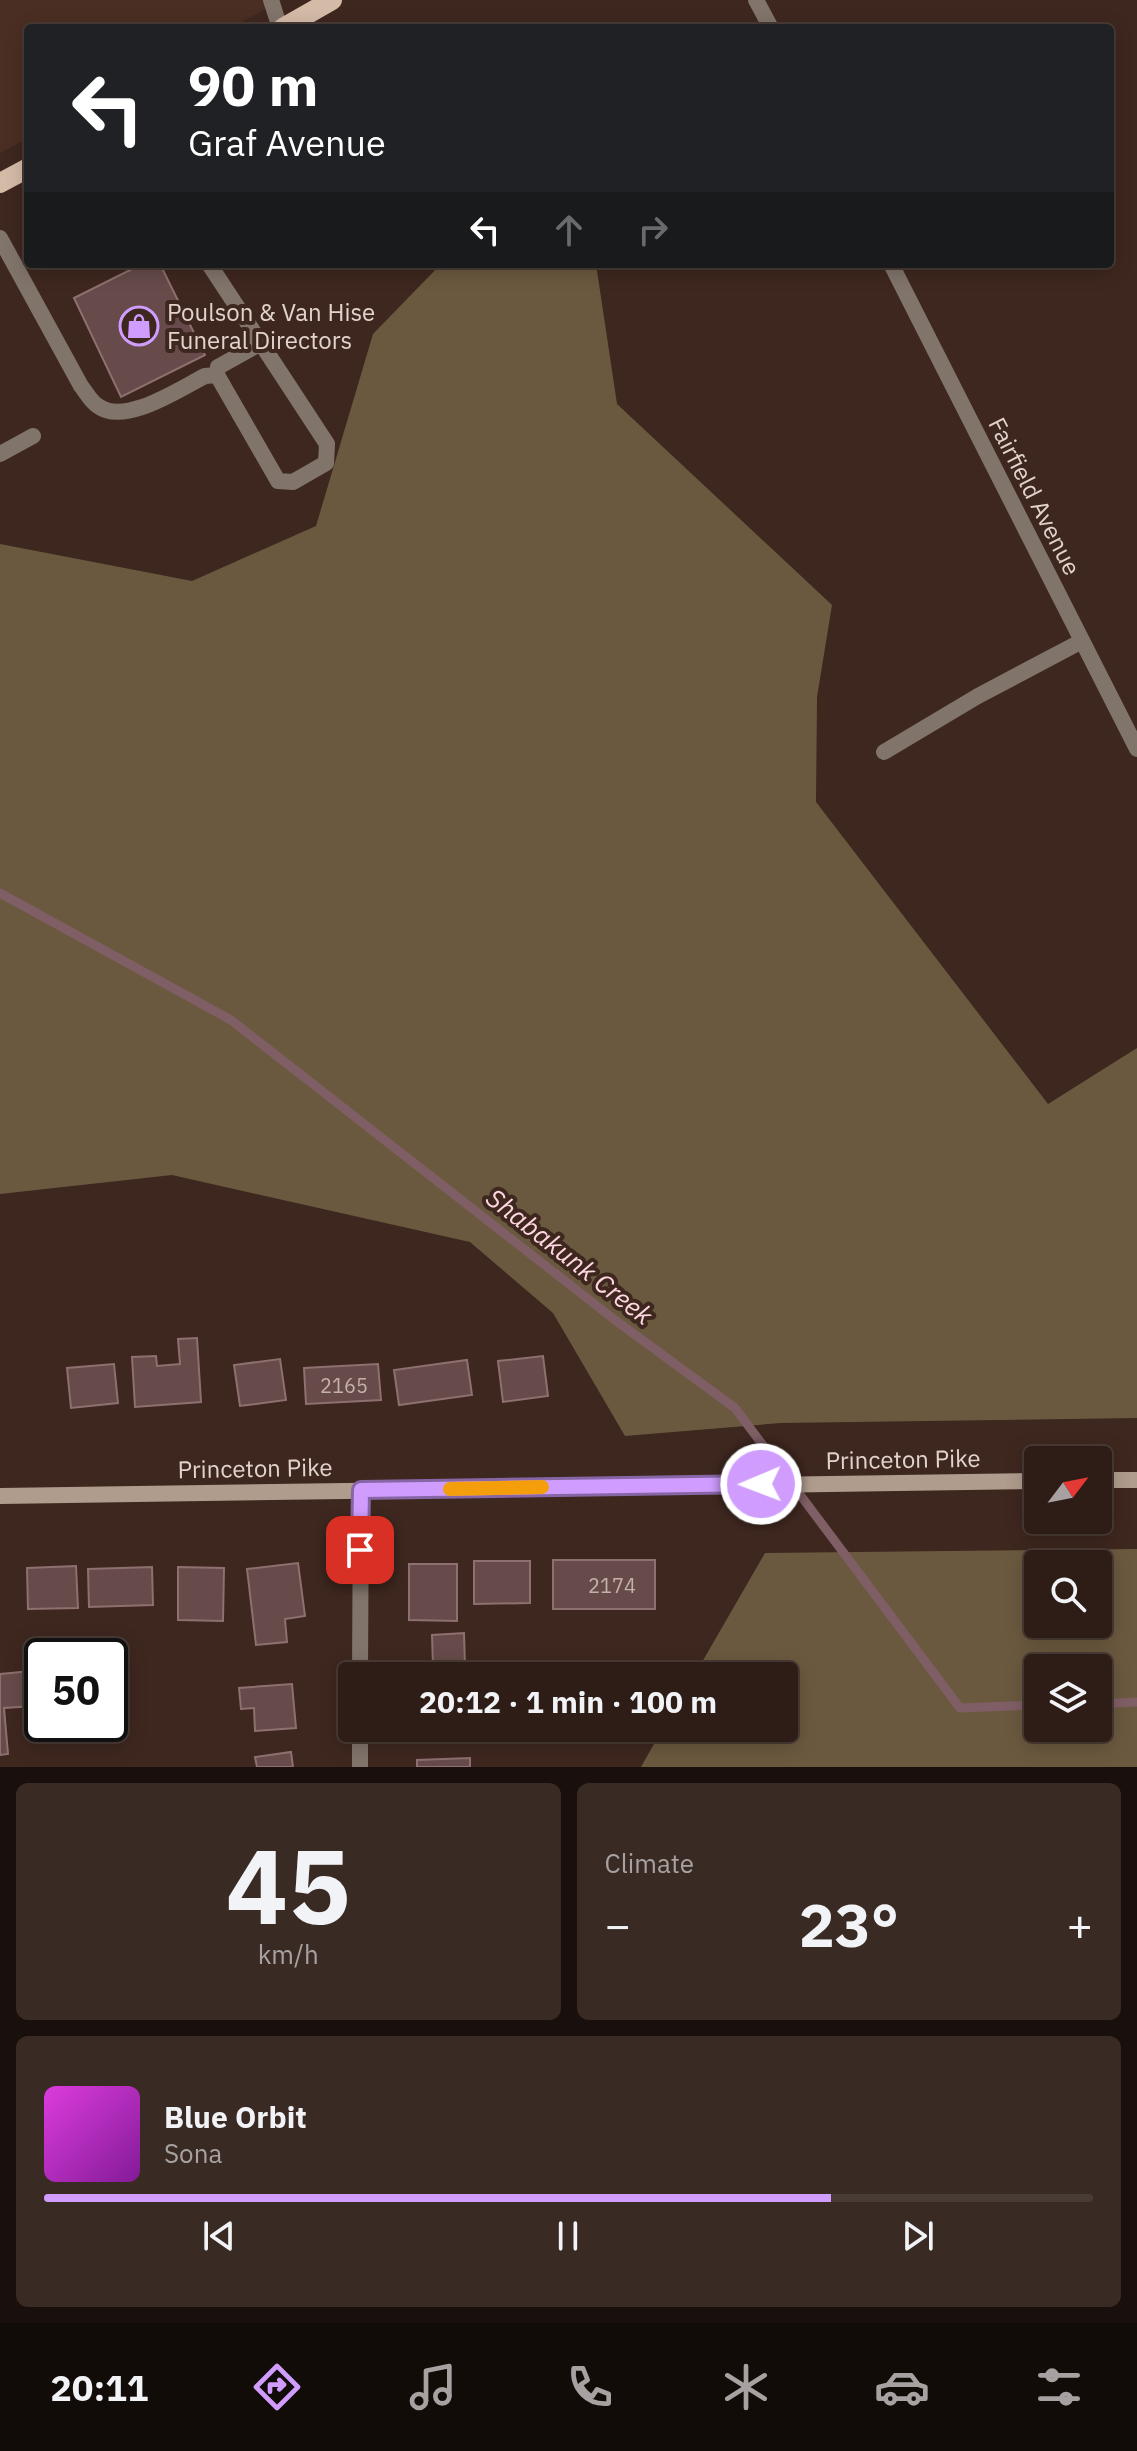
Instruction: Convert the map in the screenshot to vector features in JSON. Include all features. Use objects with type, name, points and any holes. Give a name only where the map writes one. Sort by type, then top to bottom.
[{"type":"main road","points":[[289,24],[332,0]]},
{"type":"main road","points":[[0,183],[24,170]]},
{"type":"main road","points":[[1112,1480],[1137,1480]]},
{"type":"main road","name":"Princeton Pike","points":[[0,1496],[1024,1481]]},
{"type":"street","points":[[271,0],[280,24]]},
{"type":"street","points":[[756,0],[769,24]]},
{"type":"street","points":[[0,238],[81,386],[96,406],[111,413],[135,410],[205,376],[217,375]]},
{"type":"street","points":[[212,268],[261,343],[327,444],[326,463],[293,482],[278,481],[217,375],[218,367],[261,343]]},
{"type":"street","name":"Fairfield Avenue","points":[[893,268],[1137,749]]},
{"type":"street","points":[[0,454],[33,436]]},
{"type":"street","points":[[884,752],[978,696],[1082,641]]},
{"type":"street","points":[[360,1662],[361,1490]]},
{"type":"street","points":[[360,1742],[360,1767]]},
{"type":"shaded area","points":[[0,0],[282,0],[238,24],[24,24],[24,140],[0,153]]},
{"type":"shaded area","points":[[437,268],[597,268],[617,404],[832,605],[817,697],[816,802],[1048,1104],[1137,1048],[1137,1418],[781,1423],[625,1436],[553,1313],[470,1242],[172,1175],[0,1194],[0,544],[192,581],[316,526],[373,334]]},
{"type":"shaded area","points":[[1137,1549],[1137,1767],[641,1767],[655,1742],[798,1742],[798,1662],[702,1662],[765,1553],[1024,1550],[1024,1638],[1112,1638],[1112,1550],[1044,1550]]},
{"type":"building","name":"Poulson & Van Hise Funeral Directors","points":[[134,268],[162,268],[205,355],[121,397],[74,298]]},
{"type":"building","points":[[197,1338],[201,1402],[135,1407],[132,1357],[156,1356],[157,1366],[180,1364],[178,1339]]},
{"type":"building","points":[[543,1356],[548,1396],[503,1402],[498,1361]]},
{"type":"building","points":[[280,1359],[286,1400],[240,1406],[234,1365]]},
{"type":"building","points":[[467,1360],[472,1395],[399,1405],[394,1370]]},
{"type":"building","points":[[114,1364],[118,1403],[71,1408],[67,1368]]},
{"type":"building","points":[[378,1364],[381,1400],[306,1404],[304,1368]]},
{"type":"building","points":[[553,1560],[655,1560],[655,1609],[553,1609]]},
{"type":"building","points":[[474,1561],[530,1561],[530,1603],[474,1604]]},
{"type":"building","points":[[298,1563],[305,1616],[285,1619],[287,1642],[256,1645],[247,1569]]},
{"type":"building","points":[[409,1564],[457,1564],[457,1621],[409,1620]]},
{"type":"building","points":[[76,1566],[78,1608],[28,1609],[27,1568]]},
{"type":"building","points":[[152,1567],[153,1605],[89,1607],[88,1569]]},
{"type":"building","points":[[178,1567],[224,1568],[223,1621],[178,1620]]},
{"type":"building","points":[[464,1633],[465,1662],[433,1662],[432,1635]]},
{"type":"building","points":[[24,1672],[24,1707],[4,1708],[8,1754],[0,1755],[0,1674]]},
{"type":"building","points":[[292,1684],[296,1728],[255,1731],[254,1708],[241,1709],[239,1688]]},
{"type":"building","points":[[291,1752],[293,1767],[257,1767],[255,1757]]},
{"type":"building","points":[[470,1758],[470,1767],[417,1767],[417,1760]]},
{"type":"waterway","name":"Shabakunk Creek","points":[[0,893],[231,1020],[615,1320],[735,1408],[960,1708],[1024,1706]]},
{"type":"waterway","name":"Shabakunk Creek","points":[[1112,1703],[1137,1702]]},
{"type":"slow traffic","points":[[450,1489],[542,1487]]},
{"type":"place","name":"Poulson & Van Hise Funeral Directors","points":[[139,326]]},
{"type":"route","points":[[360,1550],[361,1490],[761,1484]]}]
